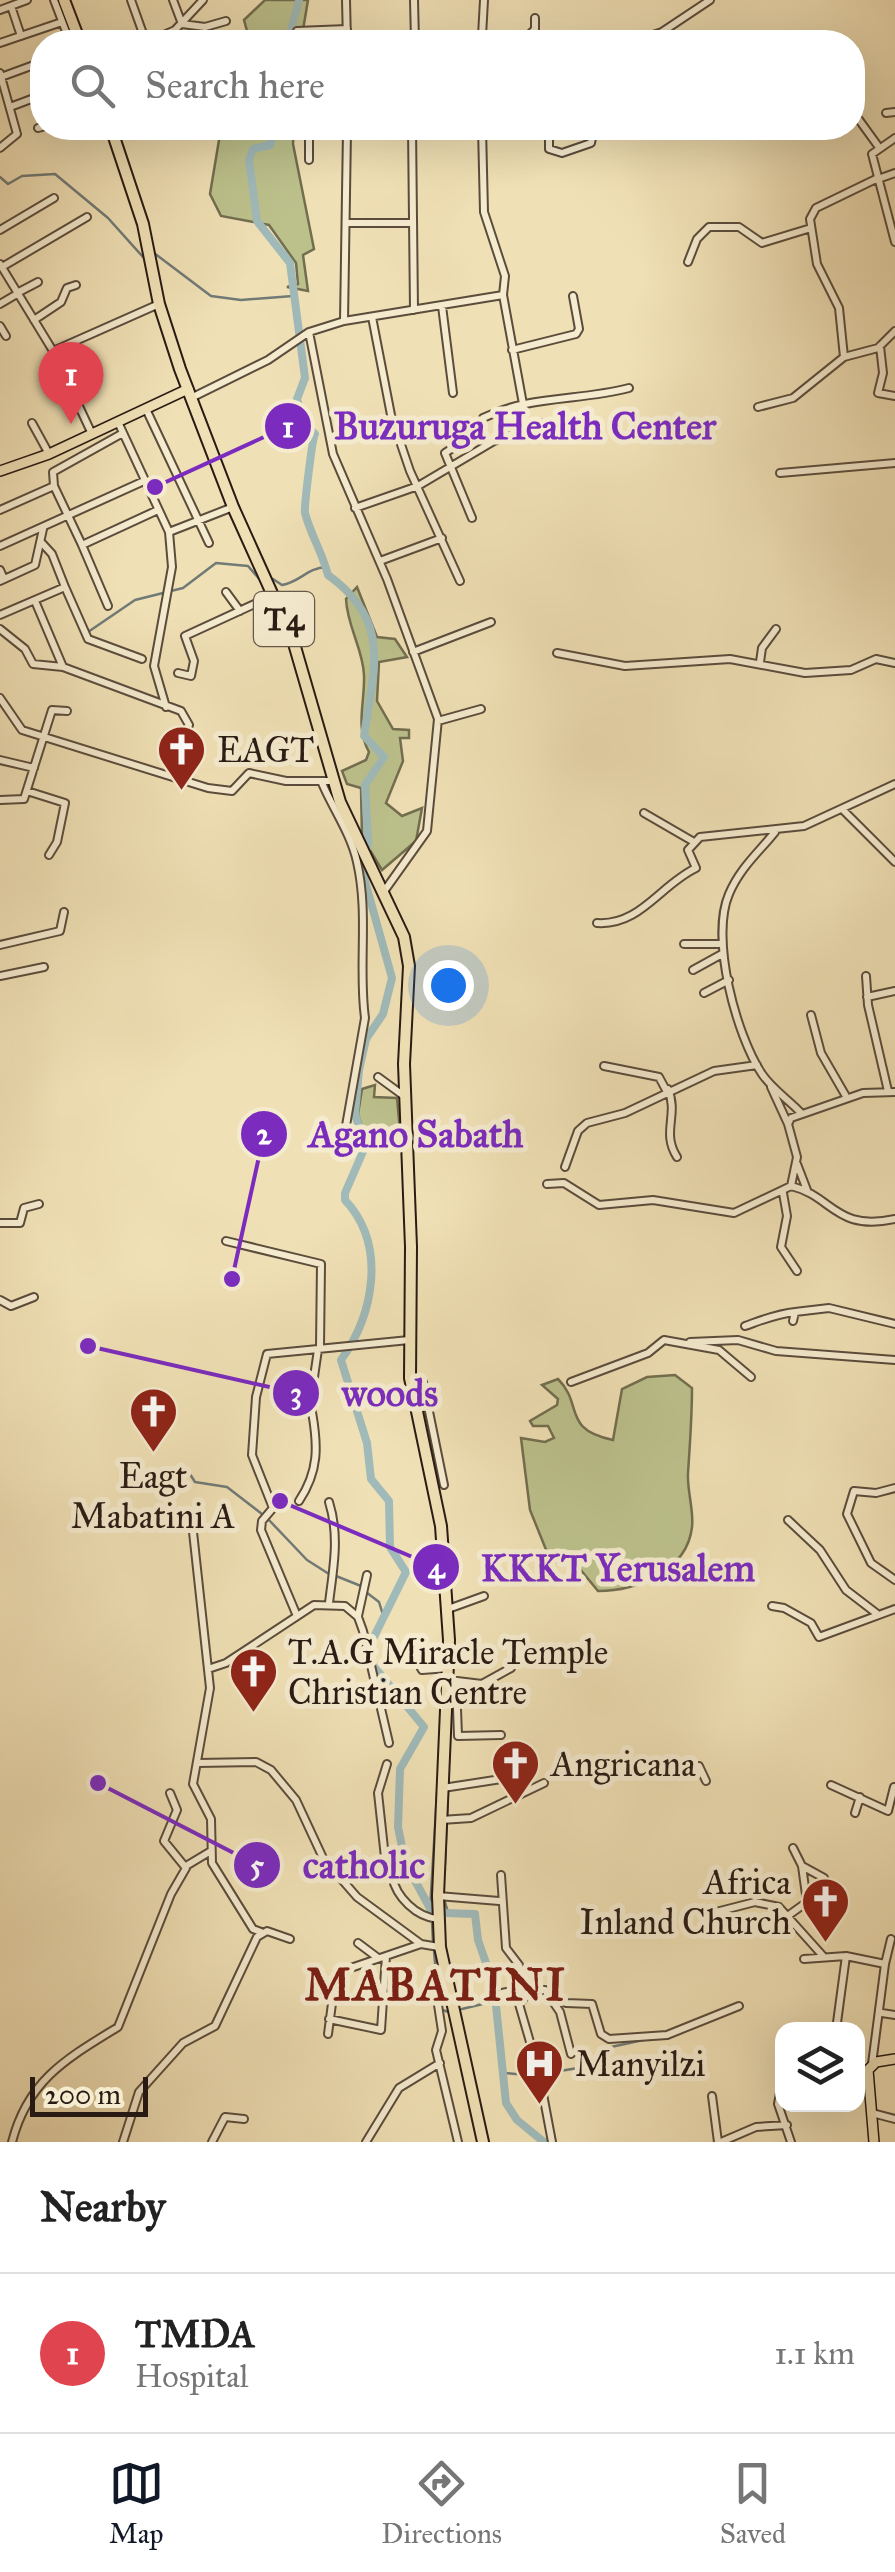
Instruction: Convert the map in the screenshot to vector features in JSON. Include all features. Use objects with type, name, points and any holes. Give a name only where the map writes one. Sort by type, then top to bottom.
[{"type":"highway","points":[[64,0],[75,30]]},
{"type":"highway","name":"T4","points":[[114,140],[159,304],[190,393],[232,507],[302,667],[328,782],[401,925],[409,966],[404,1096],[411,1247],[410,1378],[443,1485],[451,1676],[451,1726],[443,1788],[445,1821],[434,1918],[483,2142]]},
{"type":"main road","points":[[0,471],[50,454],[146,408],[190,393]]},
{"type":"main road","points":[[874,2142],[866,2068],[895,2059]]},
{"type":"street","points":[[0,10],[27,0]]},
{"type":"street","points":[[54,0],[65,30]]},
{"type":"street","points":[[130,0],[142,30]]},
{"type":"street","points":[[173,0],[182,24]]},
{"type":"street","points":[[170,30],[182,24],[202,0]]},
{"type":"street","points":[[330,30],[347,29],[346,0]]},
{"type":"street","points":[[414,0],[415,30]]},
{"type":"street","points":[[482,30],[484,0]]},
{"type":"street","points":[[665,30],[710,0]]},
{"type":"street","points":[[11,6],[21,36]]},
{"type":"street","points":[[534,18],[534,30]]},
{"type":"street","points":[[182,24],[205,27],[226,21]]},
{"type":"street","points":[[39,30],[62,22]]},
{"type":"street","points":[[0,42],[30,33]]},
{"type":"street","points":[[0,148],[16,137],[1,75],[30,66]]},
{"type":"street","points":[[10,106],[30,99]]},
{"type":"street","points":[[865,128],[879,146]]},
{"type":"street","points":[[895,138],[872,154],[895,242]]},
{"type":"street","points":[[309,140],[310,160]]},
{"type":"street","points":[[344,321],[346,140]]},
{"type":"street","points":[[411,140],[414,310]]},
{"type":"street","points":[[482,140],[484,212],[505,276],[503,295],[523,404]]},
{"type":"street","points":[[549,140],[549,149],[555,153],[592,140]]},
{"type":"street","points":[[844,358],[839,308],[818,264],[811,228],[813,210],[895,172]]},
{"type":"street","points":[[0,230],[54,198]]},
{"type":"street","points":[[87,217],[1,266],[53,352],[93,435]]},
{"type":"street","points":[[346,223],[413,223]]},
{"type":"street","points":[[688,262],[697,239],[709,227],[738,228],[762,243],[811,228]]},
{"type":"street","points":[[0,304],[38,282]]},
{"type":"street","points":[[34,320],[61,302],[67,288],[76,285]]},
{"type":"street","points":[[190,393],[268,360],[307,334],[344,321],[503,295]]},
{"type":"street","points":[[512,350],[576,334],[579,329],[573,296]]},
{"type":"street","points":[[53,352],[159,304]]},
{"type":"street","points":[[442,306],[454,393]]},
{"type":"street","points":[[372,316],[391,415],[460,580]]},
{"type":"street","points":[[0,326],[6,336]]},
{"type":"street","points":[[758,407],[799,394],[844,358],[880,346],[895,331]]},
{"type":"street","points":[[307,334],[330,444],[380,561],[438,722],[427,831],[385,890]]},
{"type":"street","points":[[880,346],[883,374],[878,393],[895,396]]},
{"type":"street","points":[[472,518],[444,453],[474,434],[487,415],[523,404],[573,396],[592,398],[628,388]]},
{"type":"street","points":[[146,408],[210,543]]},
{"type":"street","points":[[118,422],[169,532],[172,567],[154,666],[166,707]]},
{"type":"street","points":[[355,508],[418,486],[494,441],[540,422]]},
{"type":"street","points":[[32,424],[50,454]]},
{"type":"street","points":[[108,606],[54,486],[54,472],[123,433]]},
{"type":"street","points":[[780,473],[848,464],[895,463]]},
{"type":"street","points":[[0,546],[145,481]]},
{"type":"street","points":[[0,510],[54,486]]},
{"type":"street","points":[[169,532],[232,507]]},
{"type":"street","points":[[82,544],[158,510]]},
{"type":"street","points":[[0,570],[2,580],[35,565],[43,528]]},
{"type":"street","points":[[380,561],[442,538]]},
{"type":"street","points":[[41,542],[52,554],[88,639],[142,659]]},
{"type":"street","points":[[0,615],[65,588]]},
{"type":"street","points":[[226,592],[240,611]]},
{"type":"street","points":[[178,673],[191,676],[194,664],[184,637],[274,596]]},
{"type":"street","points":[[35,601],[63,667]]},
{"type":"street","points":[[413,652],[491,622]]},
{"type":"street","points":[[0,629],[19,643],[33,664],[63,667],[180,711],[189,725],[176,743],[174,776]]},
{"type":"street","points":[[760,662],[762,648],[776,629]]},
{"type":"street","points":[[557,653],[625,666],[730,659],[805,673],[851,670],[876,659],[895,663]]},
{"type":"street","points":[[0,698],[20,728],[228,792],[249,773],[328,782],[357,862],[365,926],[361,1000],[365,1018],[341,1154]]},
{"type":"street","points":[[438,722],[481,709]]},
{"type":"street","points":[[0,800],[21,802],[52,710],[67,711]]},
{"type":"street","points":[[1,760],[34,768]]},
{"type":"street","points":[[597,924],[630,919],[675,878],[696,868],[688,853],[694,842],[711,834],[775,832],[843,810],[895,784]]},
{"type":"street","points":[[26,791],[64,801],[58,842],[49,854]]},
{"type":"street","points":[[843,810],[895,862]]},
{"type":"street","points":[[644,813],[694,842]]},
{"type":"street","points":[[775,832],[744,864],[730,892],[720,926],[721,944],[757,1065],[788,1124],[808,1192]]},
{"type":"street","points":[[0,945],[60,930],[64,912]]},
{"type":"street","points":[[684,944],[721,944]]},
{"type":"street","points":[[693,970],[722,954]]},
{"type":"street","points":[[0,976],[44,967]]},
{"type":"street","points":[[788,1124],[801,1113],[847,1098],[892,1091],[866,976]]},
{"type":"street","points":[[704,993],[729,980]]},
{"type":"street","points":[[868,997],[895,991]]},
{"type":"street","points":[[811,1015],[821,1053],[847,1098]]},
{"type":"street","points":[[566,1167],[581,1127],[625,1113],[667,1090],[719,1070],[757,1065]]},
{"type":"street","points":[[604,1066],[659,1077],[674,1105],[668,1138],[677,1156]]},
{"type":"street","points":[[378,1076],[404,1096]]},
{"type":"street","points":[[768,1081],[801,1113]]},
{"type":"street","points":[[547,1184],[564,1182],[599,1206],[653,1200],[734,1213],[783,1193],[791,1186],[797,1163]]},
{"type":"street","points":[[791,1186],[852,1219],[868,1223],[895,1220]]},
{"type":"street","points":[[783,1193],[787,1216],[781,1246],[797,1271]]},
{"type":"street","points":[[0,1223],[22,1222],[22,1209],[39,1204]]},
{"type":"street","points":[[226,1241],[321,1264],[319,1348],[312,1408],[318,1432],[316,1462],[312,1483],[299,1501]]},
{"type":"street","points":[[0,1300],[10,1306],[34,1297]]},
{"type":"street","points":[[748,1325],[772,1314],[794,1317],[829,1308],[895,1324]]},
{"type":"street","points":[[298,1616],[261,1530],[262,1521],[273,1508],[252,1455],[252,1434],[267,1354],[409,1340]]},
{"type":"street","points":[[571,1382],[648,1353],[662,1340],[738,1340],[776,1351],[895,1360]]},
{"type":"street","points":[[690,1342],[723,1352],[751,1377]]},
{"type":"street","points":[[895,1488],[876,1493],[854,1491],[847,1514],[871,1563],[895,1580]]},
{"type":"street","points":[[329,1502],[336,1528],[336,1578],[329,1603]]},
{"type":"street","points":[[788,1520],[820,1550],[846,1590],[878,1614]]},
{"type":"street","points":[[192,1532],[210,1688],[199,1730],[193,1784],[211,1819],[212,1851],[221,1880],[253,1928],[290,1940]]},
{"type":"street","points":[[367,1575],[358,1617],[389,1744]]},
{"type":"street","points":[[448,1609],[484,1596]]},
{"type":"street","points":[[208,1669],[226,1664],[314,1606],[345,1606],[358,1617]]},
{"type":"street","points":[[772,1606],[811,1623],[819,1637],[895,1610]]},
{"type":"street","points":[[449,1652],[416,1660],[422,1670],[482,1684],[511,1668]]},
{"type":"street","points":[[451,1726],[464,1739],[501,1734]]},
{"type":"street","points":[[198,1764],[256,1762],[271,1770],[296,1800],[335,1873],[371,1909],[421,1944],[440,1948]]},
{"type":"street","points":[[387,1764],[378,1793],[387,1876],[392,1876],[400,1896],[434,1918]]},
{"type":"street","points":[[699,1766],[706,1780]]},
{"type":"street","points":[[443,1788],[527,1775]]},
{"type":"street","points":[[445,1821],[472,1818],[544,1783]]},
{"type":"street","points":[[831,1785],[888,1811],[894,1787]]},
{"type":"street","points":[[170,1793],[177,1810],[164,1844],[186,1866]]},
{"type":"street","points":[[855,1813],[860,1797]]},
{"type":"street","points":[[789,1915],[807,1902],[802,1866],[794,1848]]},
{"type":"street","points":[[12,2142],[19,2112],[48,2074],[89,2042],[118,2027],[186,1866],[212,1851]]},
{"type":"street","points":[[802,1866],[824,1878]]},
{"type":"street","points":[[501,1874],[506,1948],[519,1964],[527,1990],[518,2004]]},
{"type":"street","points":[[438,1896],[500,1901]]},
{"type":"street","points":[[716,1912],[757,1902],[789,1915],[823,1956]]},
{"type":"street","points":[[123,2142],[139,2092],[183,2043],[215,2026],[247,1952],[261,1932]]},
{"type":"street","points":[[866,2068],[882,2014],[885,1967],[892,1939]]},
{"type":"street","points":[[358,1943],[383,1958]]},
{"type":"street","points":[[328,2034],[336,1973],[421,1944]]},
{"type":"street","points":[[837,2022],[846,1956]]},
{"type":"street","points":[[804,1958],[846,1956],[885,1967],[895,1974]]},
{"type":"street","points":[[329,2019],[382,2028],[383,1958]]},
{"type":"street","points":[[435,1985],[442,2031],[436,2043],[458,2142]]},
{"type":"street","points":[[547,1991],[560,2012],[571,2054]]},
{"type":"street","points":[[552,2142],[540,2073],[518,2004],[506,1992],[547,1991],[566,2002],[592,2004],[601,2034],[609,2039],[677,2033],[726,2007],[739,2006]]},
{"type":"street","points":[[882,2014],[895,2014]]},
{"type":"street","points":[[366,2142],[399,2088],[440,2063]]},
{"type":"street","points":[[712,2096],[720,2142],[756,2126],[786,2125]]},
{"type":"street","points":[[782,2112],[790,2142]]},
{"type":"street","points":[[870,2112],[895,2119]]},
{"type":"street","points":[[212,2142],[224,2116],[244,2119]]},
{"type":"green space","points":[[265,0],[308,0],[303,30],[247,30],[244,20]]},
{"type":"green space","points":[[219,140],[293,140],[314,249],[303,255],[308,291],[287,287],[298,284],[296,263],[269,225],[221,216],[210,194]]},
{"type":"green space","points":[[357,587],[377,637],[395,639],[407,657],[379,662],[377,701],[393,729],[409,730],[409,738],[400,738],[403,761],[386,803],[402,816],[422,808],[416,841],[382,870],[362,837],[361,788],[347,784],[342,771],[366,760],[369,752],[362,724],[363,665],[346,599]]},
{"type":"green space","points":[[375,1085],[374,1097],[397,1098],[400,1132],[365,1137],[358,1114],[362,1089]]},
{"type":"green space","points":[[675,1375],[692,1388],[688,1480],[692,1527],[688,1543],[670,1567],[657,1576],[628,1587],[598,1591],[575,1563],[551,1562],[530,1510],[521,1438],[545,1442],[554,1438],[548,1426],[533,1426],[530,1421],[557,1405],[558,1399],[542,1385],[558,1379],[580,1423],[613,1440],[622,1389],[647,1377]]},
{"type":"waterway","points":[[291,30],[299,0]]},
{"type":"waterway","points":[[272,140],[270,145],[253,149],[249,160],[257,221],[290,263],[305,378],[297,399],[304,423],[315,434],[305,513],[328,575],[348,592],[370,628],[374,667],[364,736],[384,757],[365,785],[368,842],[363,874],[392,978],[383,1014],[366,1039],[359,1070],[355,1114],[365,1147],[345,1193],[345,1200],[367,1238],[371,1280],[361,1322],[341,1360],[367,1443],[371,1479],[389,1501],[390,1547],[406,1572],[368,1649]]},
{"type":"waterway","points":[[0,177],[8,184],[22,176],[55,174],[108,218],[143,257],[148,256]]},
{"type":"waterway","points":[[154,253],[211,296],[241,300],[293,296]]},
{"type":"waterway","points":[[88,632],[135,600],[183,588],[216,563],[248,566],[261,581]]},
{"type":"waterway","points":[[273,579],[282,585],[326,567]]},
{"type":"waterway","points":[[186,1468],[195,1482],[227,1487],[262,1514]]},
{"type":"waterway","points":[[268,1519],[307,1560],[329,1574]]},
{"type":"waterway","points":[[336,1576],[361,1586]]},
{"type":"waterway","points":[[366,1592],[379,1602],[384,1618]]},
{"type":"waterway","points":[[371,1663],[424,1727],[400,1769],[398,1827],[405,1862],[432,1912]]},
{"type":"waterway","points":[[445,1864],[448,1791]]},
{"type":"waterway","points":[[430,1910],[437,1793]]},
{"type":"waterway","points":[[444,1873],[445,1869]]},
{"type":"waterway","points":[[444,1899],[448,1912]]},
{"type":"waterway","points":[[444,1913],[475,1914],[478,1940],[494,1986],[506,2103],[517,2120],[544,2142]]},
{"type":"waterway","points":[[432,1921],[433,1943]]},
{"type":"waterway","points":[[434,1950],[437,1988]]},
{"type":"waterway","points":[[462,2009],[495,2001]]},
{"type":"waterway","points":[[442,2010],[449,2012],[451,2020]]},
{"type":"waterway","points":[[675,2035],[695,2027]]},
{"type":"waterway","points":[[542,2074],[578,2068],[611,2047],[648,2039]]},
{"type":"waterway","points":[[505,2073],[536,2076]]},
{"type":"place","name":"TMDA","points":[[71,424]]},
{"type":"place","name":"Buzuruga Health Center","points":[[155,487]]},
{"type":"place","name":"EAGT","points":[[182,792]]},
{"type":"place","name":"Agano Sabath","points":[[232,1279]]},
{"type":"place","name":"woods","points":[[88,1346]]},
{"type":"place","name":"Eagt Mabatini A","points":[[153,1454]]},
{"type":"place","name":"KKKT Yerusalem","points":[[280,1501]]},
{"type":"place","name":"T.A.G Miracle Temple Christian Centre","points":[[253,1714]]},
{"type":"place","name":"catholic","points":[[98,1783]]},
{"type":"place","name":"Angricana","points":[[516,1806]]},
{"type":"place","name":"Africa Inland Church","points":[[826,1944]]},
{"type":"place","name":"Manyilzi","points":[[540,2106]]},
{"type":"district","name":"MABATINI","points":[[436,1984]]}]
